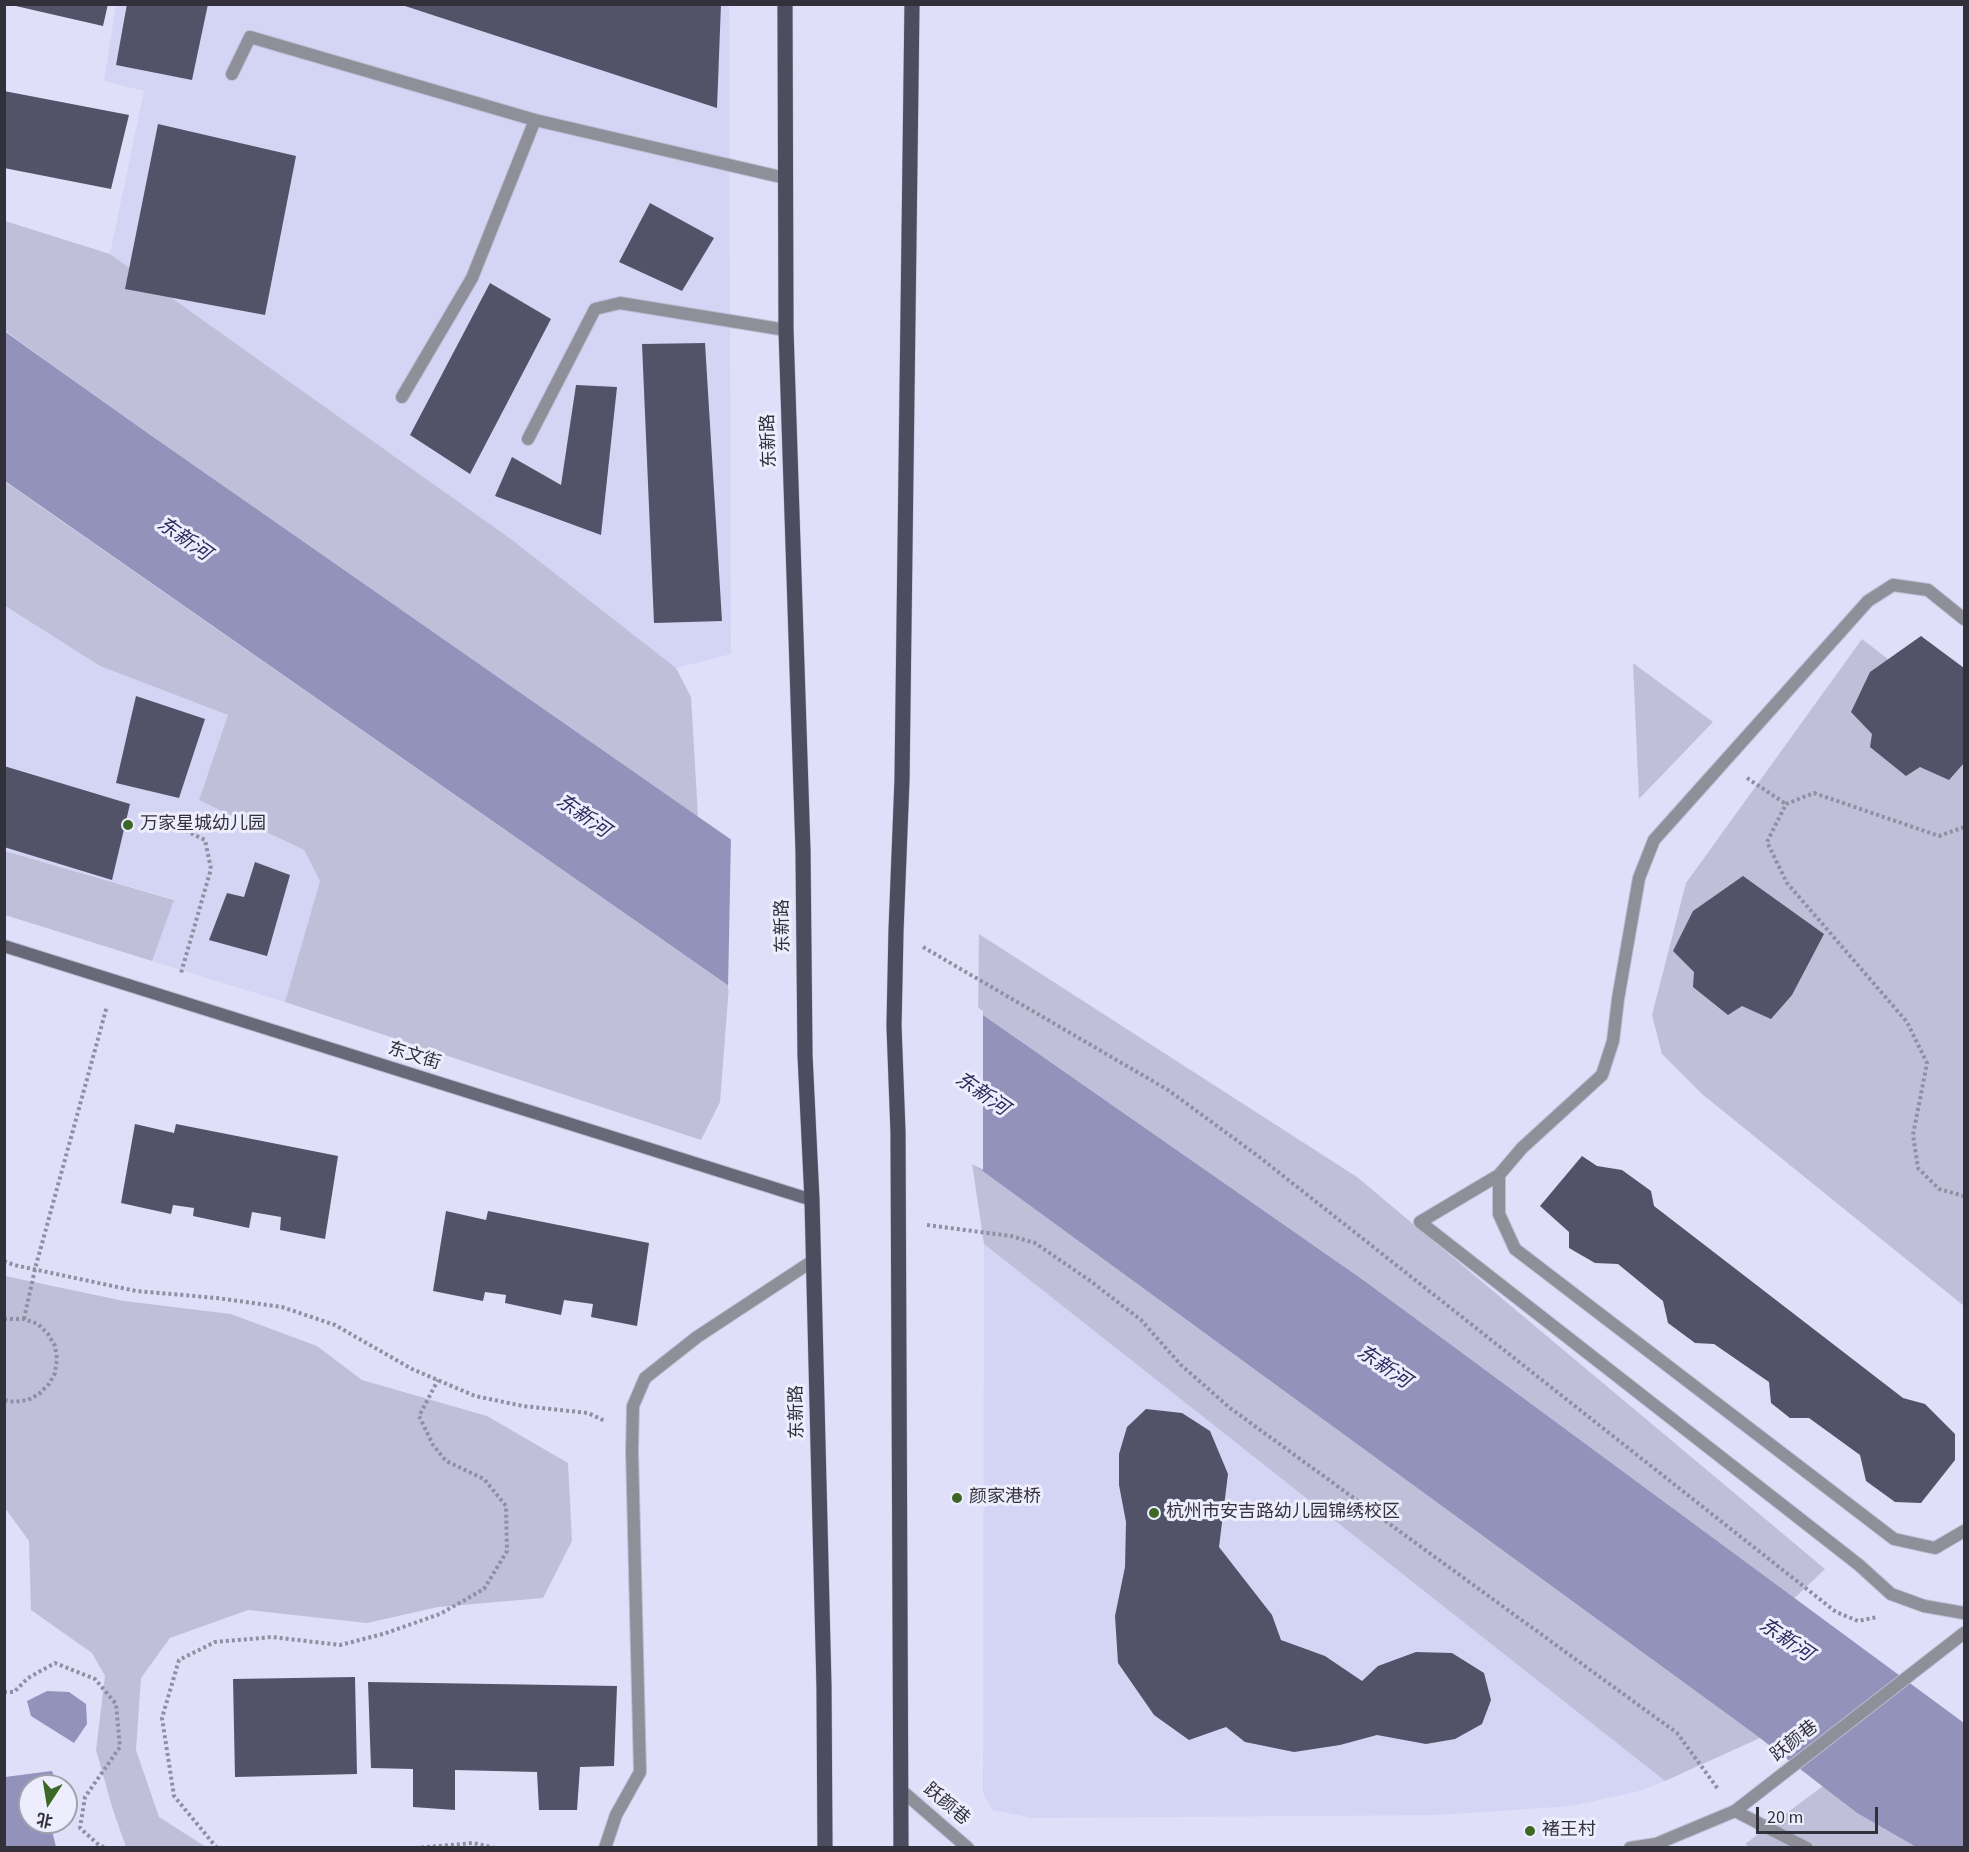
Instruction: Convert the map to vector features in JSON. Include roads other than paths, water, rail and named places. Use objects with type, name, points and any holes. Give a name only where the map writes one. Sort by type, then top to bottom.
[{"type":"main road","name":"东新路","points":[[785,4],[786,330],[802,851],[805,1055],[812,1200],[824,1687],[825,1848]]},
{"type":"main road","points":[[902,1848],[898,1132],[894,1026],[902,780],[912,4]]},
{"type":"street","points":[[232,74],[250,38],[534,120],[785,178]]},
{"type":"street","points":[[402,397],[472,278],[534,120]]},
{"type":"street","points":[[528,440],[595,309],[620,303],[786,330]]},
{"type":"street","points":[[1965,619],[1928,590],[1893,585],[1868,601],[1654,840],[1640,878],[1618,999],[1613,1041],[1602,1075],[1529,1141],[1499,1175],[1420,1222],[1850,1558],[1891,1594],[1924,1606],[1965,1613]]},
{"type":"street","name":"东文街","points":[[4,946],[812,1200]]},
{"type":"street","points":[[1499,1175],[1499,1214],[1515,1249],[1894,1539],[1935,1548],[1965,1531]]},
{"type":"street","points":[[605,1848],[616,1815],[639,1772],[633,1406],[645,1378],[697,1337],[813,1260]]},
{"type":"street","name":"跃颜巷","points":[[1630,1848],[1656,1844],[1735,1811],[1965,1633]]},
{"type":"street","name":"跃颜巷","points":[[901,1790],[968,1848]]},
{"type":"street","points":[[1735,1811],[1807,1848]]},
{"type":"water","name":"东新河","points":[[4,331],[1363,1280],[1964,1723],[1964,1847],[1916,1847],[1857,1813],[1760,1738],[729,986],[5,481]]},
{"type":"water","points":[[47,1691],[69,1692],[86,1704],[87,1724],[74,1743],[31,1716],[27,1701]]},
{"type":"water","points":[[52,1771],[53,1774],[28,1774]]},
{"type":"water","points":[[18,1775],[18,1834],[53,1834],[56,1847],[5,1847],[5,1777]]},
{"type":"place","name":"万家星城幼儿园","points":[[128,825]]},
{"type":"place","name":"颜家港桥","points":[[957,1498]]},
{"type":"place","name":"杭州市安吉路幼儿园锦绣校区","points":[[1154,1513]]},
{"type":"place","name":"褚王村","points":[[1530,1831]]}]
